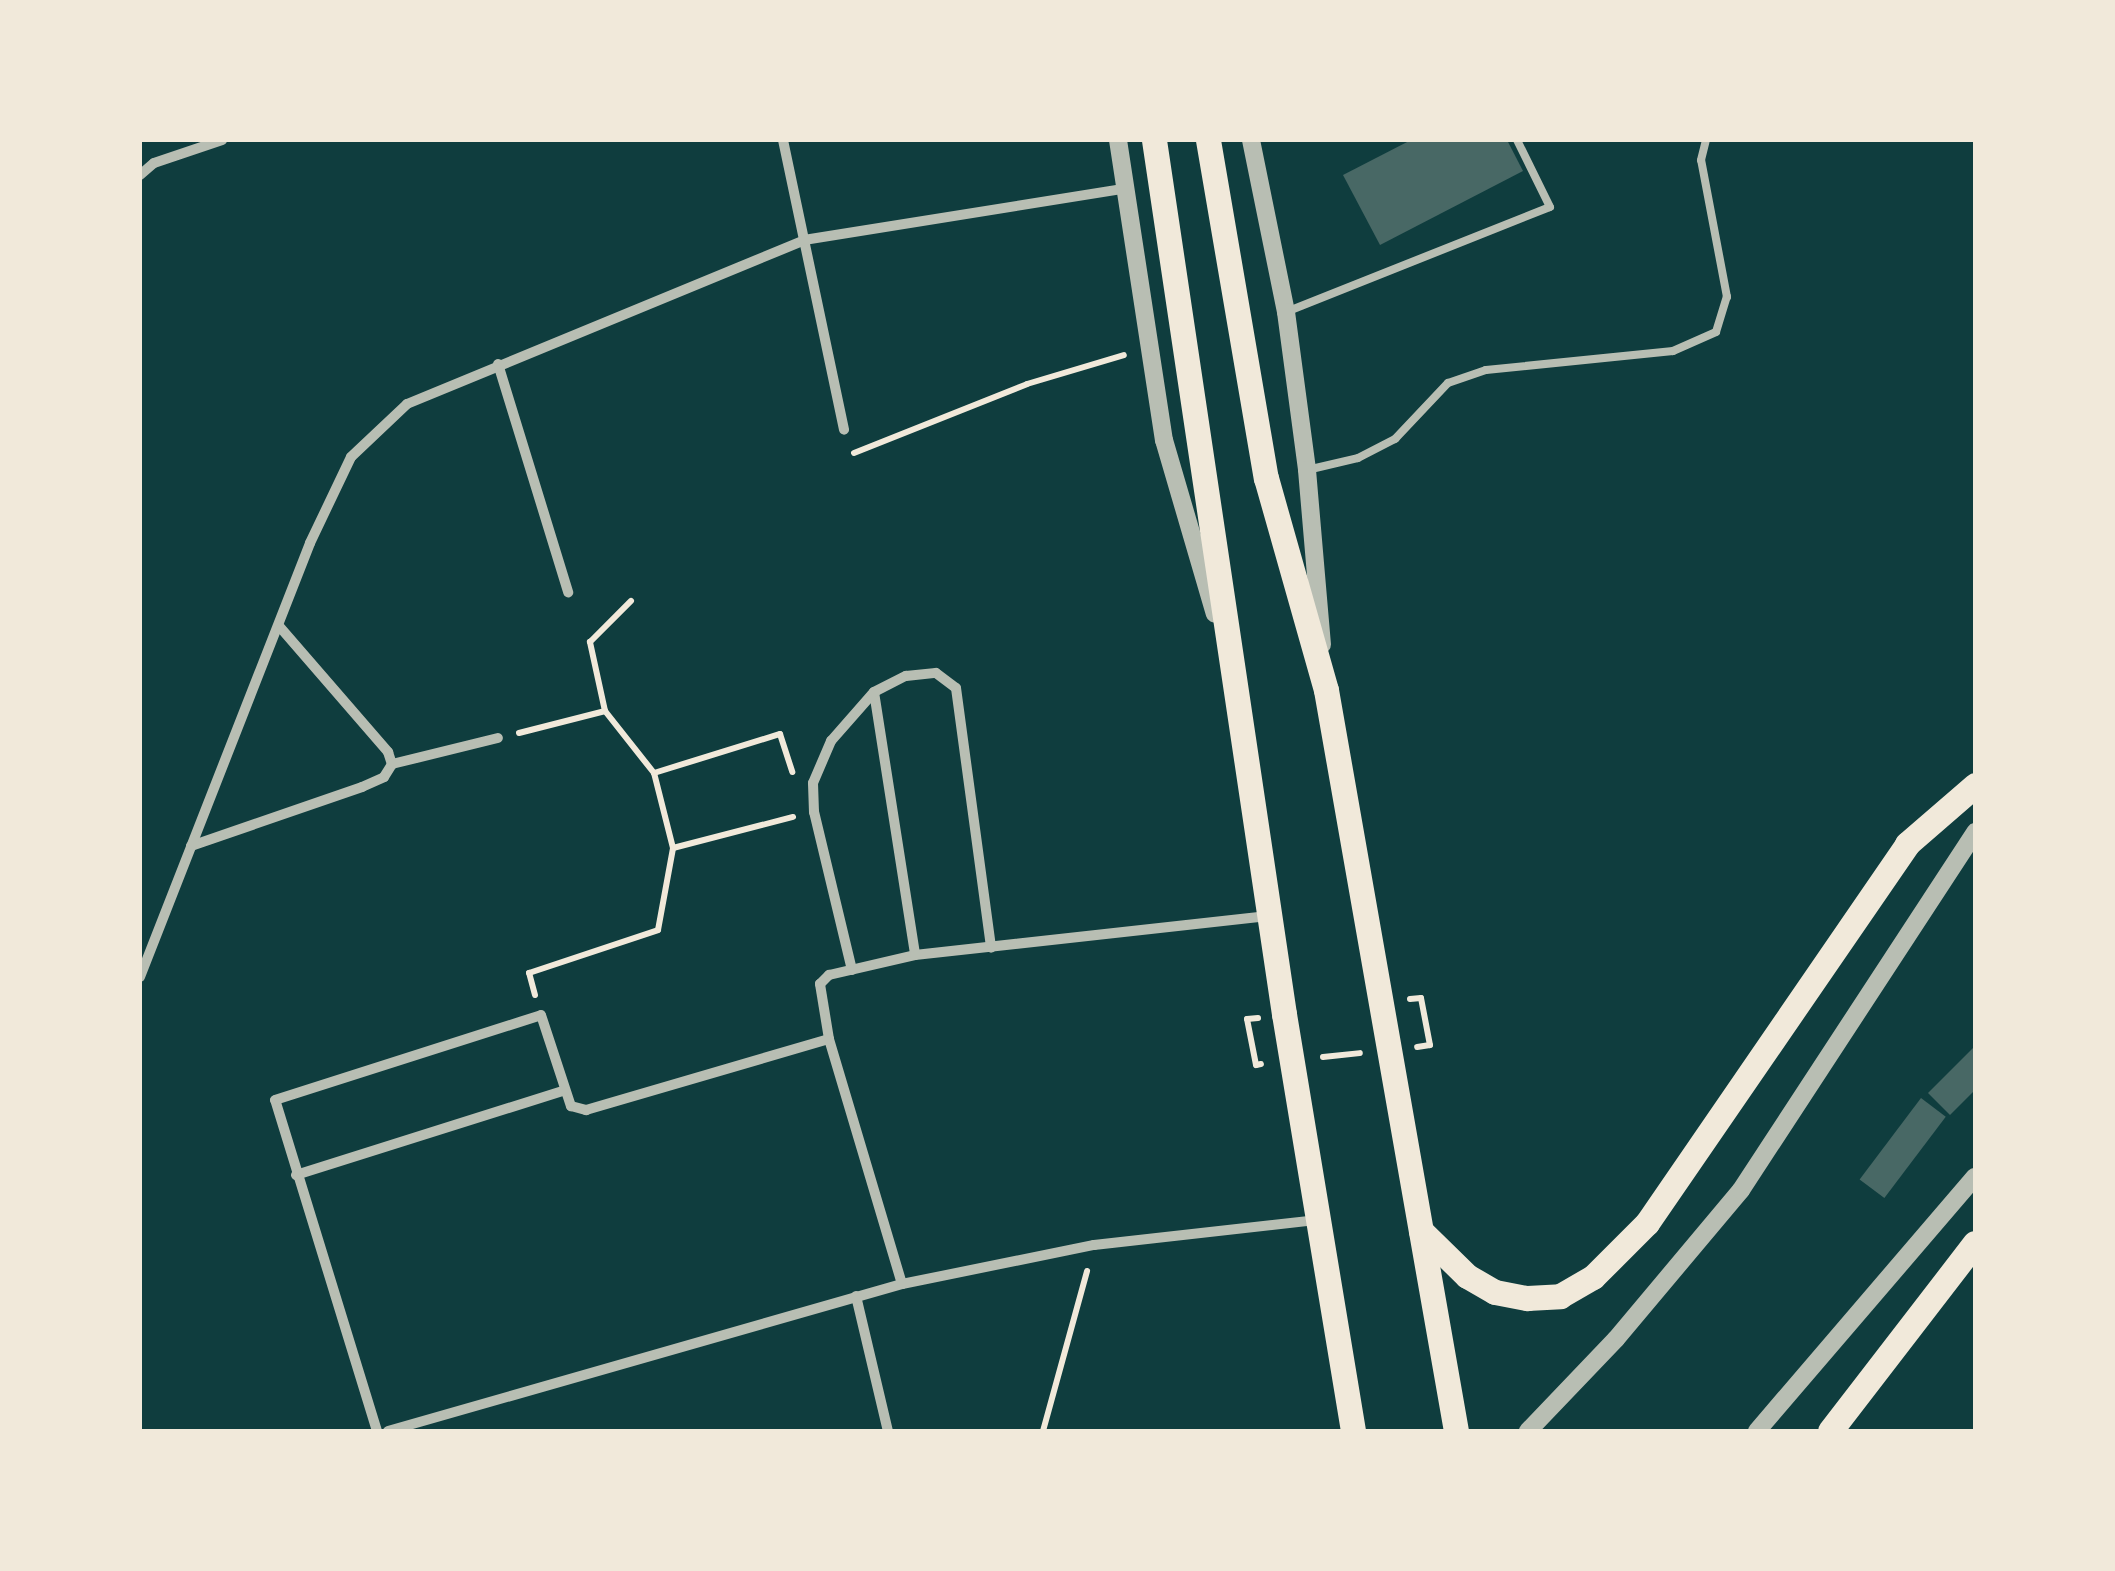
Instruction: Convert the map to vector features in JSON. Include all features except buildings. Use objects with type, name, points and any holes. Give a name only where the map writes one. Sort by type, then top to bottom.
[{"type":"main road","points":[[1154,140],[1269,916],[1353,1431]]},
{"type":"main road","points":[[1208,140],[1266,478],[1326,690],[1456,1431]]},
{"type":"main road","points":[[1420,1231],[1466,1276],[1495,1292],[1527,1298],[1560,1296],[1593,1277],[1646,1223],[1907,844],[1975,785]]},
{"type":"main road","points":[[1830,1431],[1975,1243]]},
{"type":"street","points":[[140,175],[154,163],[222,140]]},
{"type":"street","points":[[783,140],[844,430]]},
{"type":"street","points":[[1118,140],[1164,440],[1234,677]]},
{"type":"street","points":[[1250,140],[1286,312],[1308,470],[1326,690]]},
{"type":"street","points":[[140,977],[310,543],[351,457],[407,404],[804,240],[1124,189]]},
{"type":"street","points":[[498,364],[568,592]]},
{"type":"street","points":[[278,626],[388,752],[392,764]]},
{"type":"street","points":[[852,970],[814,812],[812,784],[831,742],[874,692],[906,676],[936,673],[956,688],[991,948]]},
{"type":"street","points":[[874,692],[915,955]]},
{"type":"street","points":[[191,846],[362,787],[384,777],[392,764],[498,738]]},
{"type":"street","points":[[1528,1431],[1616,1339],[1741,1190],[1975,832]]},
{"type":"street","points":[[902,1284],[828,1039],[820,984],[829,975],[915,955],[1269,916]]},
{"type":"street","points":[[377,1431],[274,1100],[540,1015],[571,1106],[586,1110],[828,1039]]},
{"type":"street","points":[[296,1175],[565,1090]]},
{"type":"street","points":[[1757,1431],[1975,1177]]},
{"type":"street","points":[[388,1431],[902,1284],[1094,1245],[1316,1220]]},
{"type":"street","points":[[856,1296],[888,1431]]},
{"type":"lane","points":[[1286,312],[1550,207],[1517,140]]},
{"type":"lane","points":[[1308,470],[1358,458],[1395,438],[1448,384],[1486,370],[1673,351],[1716,332],[1727,297],[1701,160],[1706,140]]},
{"type":"path","points":[[849,455],[1027,384],[1149,348]]},
{"type":"path","points":[[540,1015],[529,972],[658,930],[673,848],[654,773],[605,710],[590,642],[632,601]]},
{"type":"path","points":[[498,738],[605,710]]},
{"type":"path","points":[[654,773],[780,734],[788,770],[812,784]]},
{"type":"path","points":[[673,848],[814,812]]},
{"type":"path","points":[[1411,1047],[1430,1045],[1421,998]]},
{"type":"path","points":[[1246,1020],[1256,1065],[1275,1063]]},
{"type":"path","points":[[1314,1058],[1372,1052]]},
{"type":"path","points":[[1043,1431],[1094,1245]]}]
